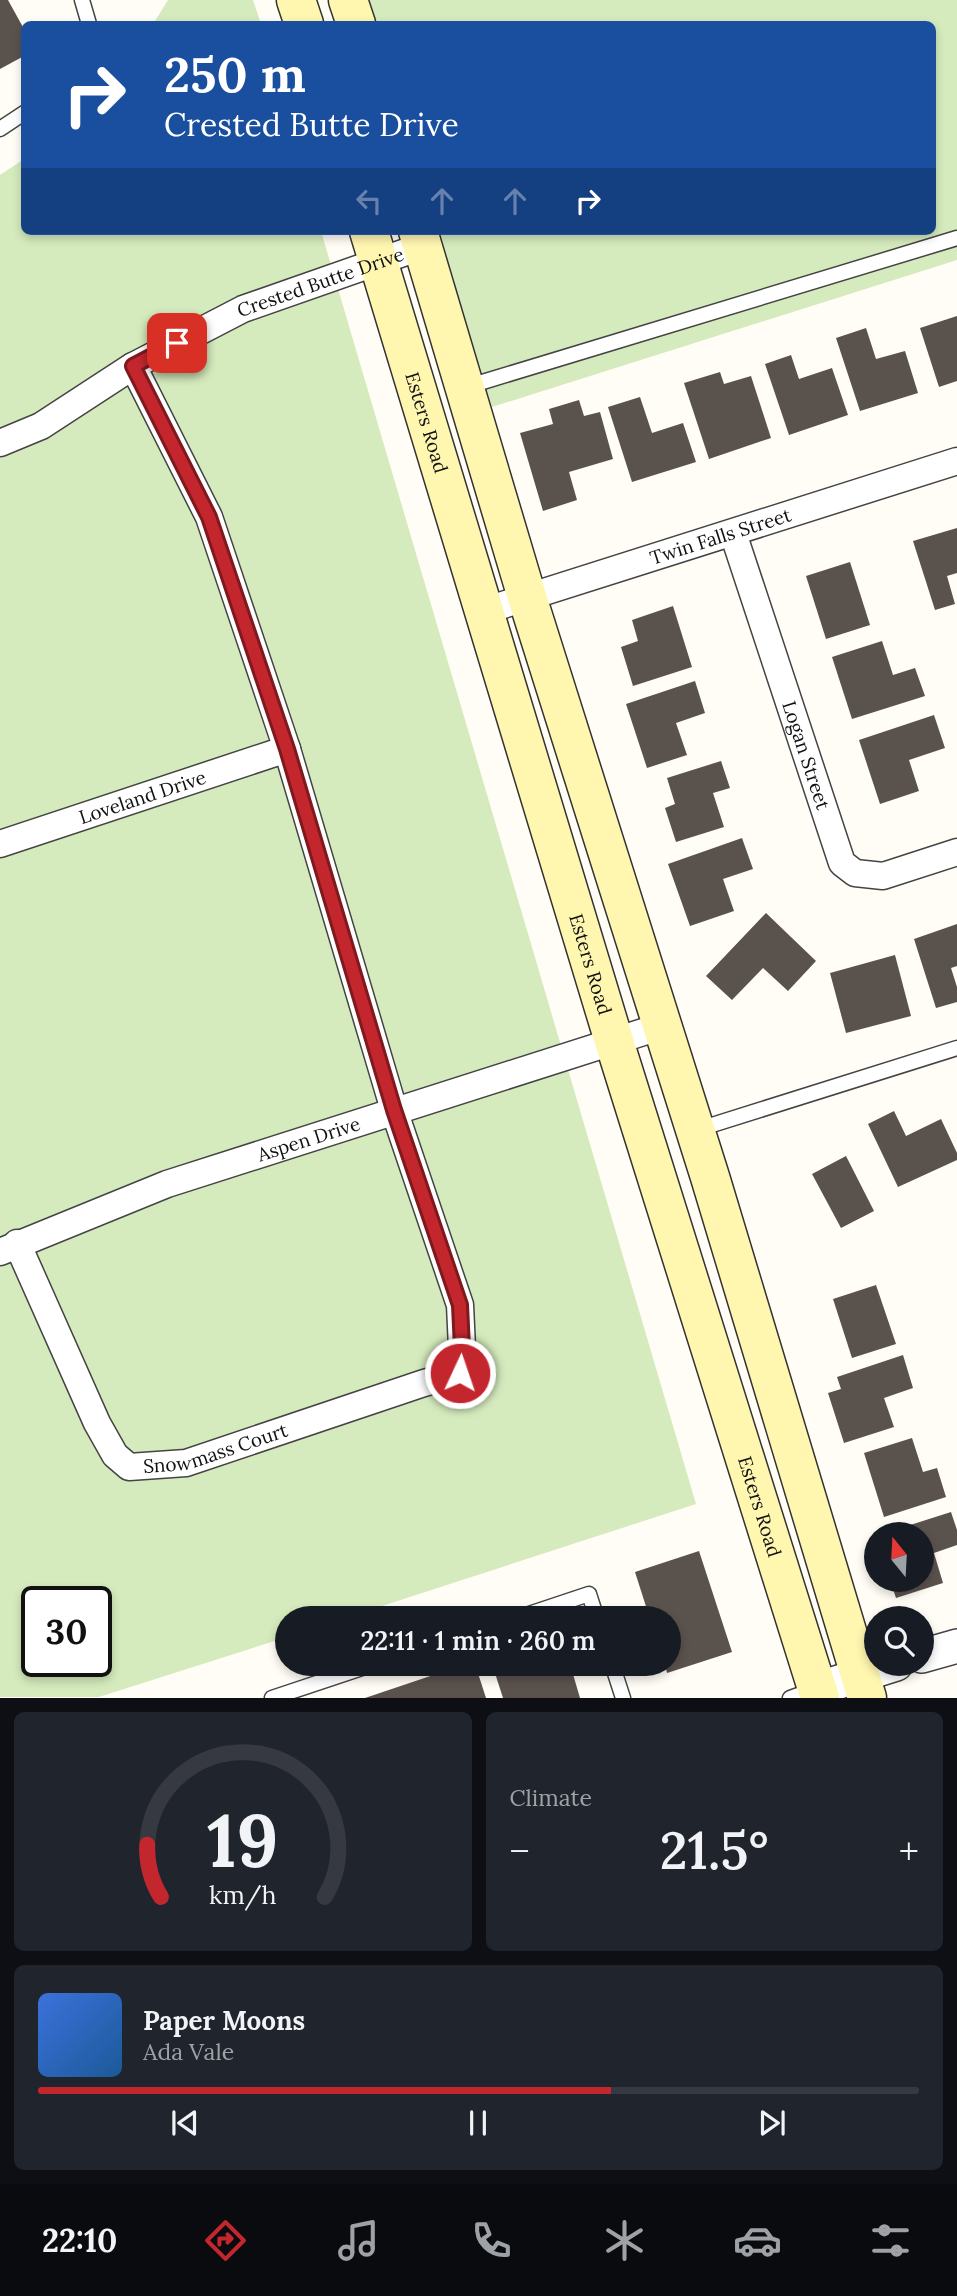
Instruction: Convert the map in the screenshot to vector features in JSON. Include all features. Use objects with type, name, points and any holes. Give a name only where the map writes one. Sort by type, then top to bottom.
[{"type":"main road","points":[[296,0],[303,21]]},
{"type":"main road","points":[[348,0],[355,21]]},
{"type":"main road","points":[[421,238],[527,597],[695,1131],[864,1686]]},
{"type":"main road","name":"Esters Road","points":[[374,246],[809,1695]]},
{"type":"street","name":"Crested Butte Drive","points":[[0,443],[41,426],[133,366],[243,309],[374,246],[421,238]]},
{"type":"street","points":[[133,366],[209,517],[287,749],[394,1110]]},
{"type":"street","name":"Twin Falls Street","points":[[484,611],[957,461]]},
{"type":"street","name":"Logan Street","points":[[733,533],[842,863],[855,873],[883,876],[957,852]]},
{"type":"street","name":"Loveland Drive","points":[[0,844],[287,749]]},
{"type":"street","name":"Aspen Drive","points":[[8,1247],[167,1184],[662,1026]]},
{"type":"street","name":"Snowmass Court","points":[[8,1247],[97,1423],[115,1455],[129,1467],[186,1463],[424,1382],[460,1373],[460,1305],[394,1110]]},
{"type":"street","points":[[934,1653],[957,1646]]},
{"type":"street","points":[[809,1695],[864,1686],[879,1676]]},
{"type":"lane","points":[[82,0],[88,21]]},
{"type":"lane","points":[[0,129],[21,115]]},
{"type":"lane","points":[[464,388],[957,238]]},
{"type":"lane","points":[[695,1131],[957,1048]]},
{"type":"lane","points":[[553,1606],[589,1594],[593,1606]]},
{"type":"lane","points":[[272,1698],[338,1676]]},
{"type":"lane","points":[[616,1676],[623,1698]]},
{"type":"green space","points":[[168,0],[253,0],[260,21],[155,21]]},
{"type":"green space","points":[[363,0],[957,0],[957,260],[492,407],[437,235],[936,235],[936,21],[369,21]]},
{"type":"green space","points":[[21,161],[21,235],[322,235],[696,1504],[382,1606],[275,1606],[275,1641],[99,1697],[0,1697],[0,175]]},
{"type":"building","points":[[0,0],[8,0],[21,24],[21,58],[0,69]]},
{"type":"building","points":[[957,316],[957,381],[939,387],[920,328]]},
{"type":"building","points":[[866,328],[876,359],[905,351],[918,393],[860,411],[836,338]]},
{"type":"building","points":[[791,355],[799,379],[832,368],[848,415],[789,435],[765,364]]},
{"type":"building","points":[[720,372],[724,384],[751,376],[771,438],[709,459],[684,383]]},
{"type":"building","points":[[640,397],[652,433],[683,423],[696,462],[632,482],[608,407]]},
{"type":"building","points":[[579,400],[584,416],[600,412],[613,459],[569,472],[577,500],[543,511],[520,433],[553,424],[549,409]]},
{"type":"building","points":[[957,528],[957,573],[947,576],[955,604],[935,610],[913,541]]},
{"type":"building","points":[[850,562],[870,625],[826,639],[806,576]]},
{"type":"building","points":[[673,606],[692,667],[633,686],[621,647],[638,641],[632,620]]},
{"type":"building","points":[[882,641],[893,675],[915,668],[925,696],[852,719],[832,657]]},
{"type":"building","points":[[695,681],[705,713],[676,723],[687,755],[647,768],[626,704]]},
{"type":"building","points":[[934,715],[945,748],[909,760],[919,791],[880,804],[859,740]]},
{"type":"building","points":[[721,761],[730,788],[713,793],[724,827],[676,842],[665,808],[675,804],[667,778]]},
{"type":"building","points":[[742,838],[753,869],[723,879],[734,911],[690,926],[668,864]]},
{"type":"building","points":[[766,913],[816,961],[788,991],[763,968],[732,1000],[706,976]]},
{"type":"building","points":[[957,924],[957,966],[951,968],[957,987],[957,1002],[936,1008],[914,939]]},
{"type":"building","points":[[895,955],[911,1016],[846,1033],[830,973]]},
{"type":"building","points":[[894,1111],[906,1136],[941,1119],[957,1153],[957,1160],[898,1187],[868,1124]]},
{"type":"building","points":[[846,1156],[874,1211],[841,1228],[812,1174]]},
{"type":"building","points":[[876,1285],[896,1344],[852,1358],[833,1299]]},
{"type":"building","points":[[903,1355],[913,1388],[884,1398],[894,1427],[844,1443],[828,1393],[841,1389],[837,1377]]},
{"type":"building","points":[[912,1438],[923,1472],[937,1468],[946,1497],[884,1517],[864,1453]]},
{"type":"building","points":[[951,1512],[957,1530],[957,1545],[934,1553],[934,1522],[920,1522]]},
{"type":"building","points":[[699,1551],[732,1652],[681,1668],[681,1606],[646,1606],[635,1572]]},
{"type":"building","points":[[934,1553],[943,1583],[934,1586]]},
{"type":"building","points":[[894,1592],[915,1592],[896,1598]]},
{"type":"building","points":[[430,1676],[479,1676],[486,1698],[365,1698]]},
{"type":"building","points":[[496,1676],[574,1676],[580,1698],[503,1698]]},
{"type":"route","points":[[177,343],[133,366],[209,517],[287,749],[394,1110],[460,1305],[460,1373]]}]
